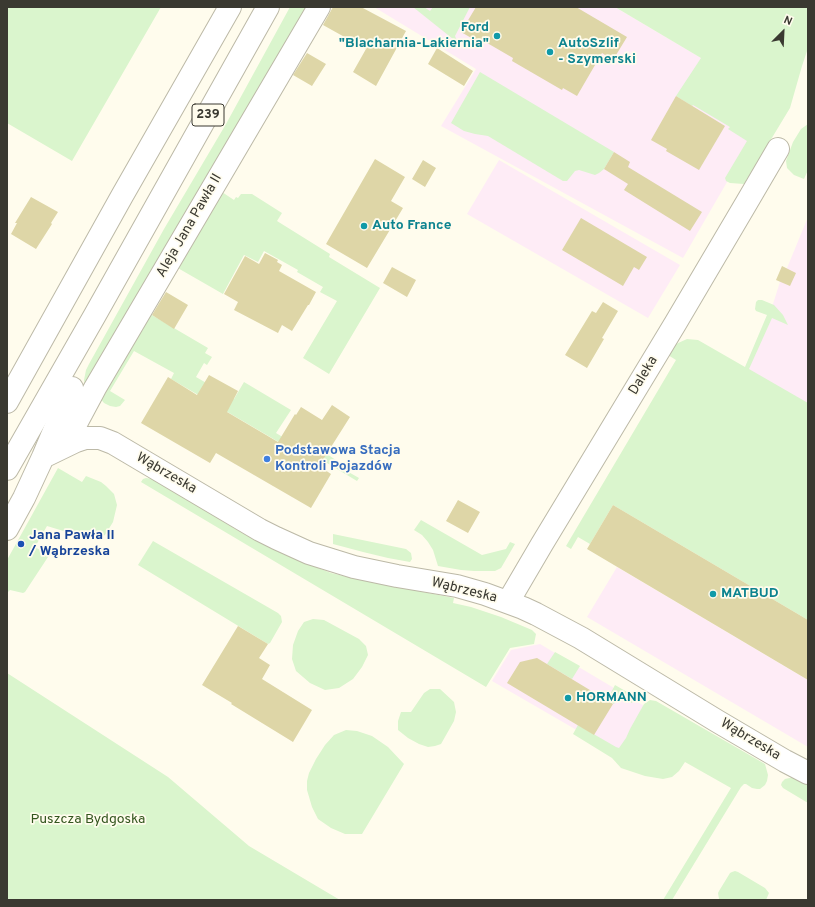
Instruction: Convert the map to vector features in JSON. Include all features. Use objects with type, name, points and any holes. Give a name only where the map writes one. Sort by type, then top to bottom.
[{"type":"street","name":"239","points":[[7,402],[230,7]]},
{"type":"street","name":"239","points":[[7,469],[268,7]]},
{"type":"street","name":"Aleja Jana Pawła II","points":[[64,446],[95,388],[319,7]]},
{"type":"street","name":"Daleka","points":[[508,602],[778,149]]},
{"type":"street","points":[[7,529],[24,498],[43,457],[72,388],[95,315]]},
{"type":"street","name":"Wąbrzeska","points":[[72,388],[73,397],[81,414],[97,432],[108,441],[260,530],[309,552],[354,567],[457,586],[508,602],[536,614],[778,757],[808,773]]},
{"type":"street","name":"Wąbrzeska","points":[[43,457],[64,446],[86,438],[100,438],[108,441]]},
{"type":"shaded area","points":[[374,7],[615,7],[774,101],[683,258],[441,126],[476,69]]},
{"type":"shaded area","points":[[499,160],[680,265],[648,318],[467,214]]},
{"type":"shaded area","points":[[808,217],[808,412],[745,367],[773,304],[780,282],[778,280],[787,268]]},
{"type":"shaded area","points":[[617,567],[808,680],[808,747],[587,617]]},
{"type":"shaded area","points":[[540,644],[646,707],[618,754],[492,681],[511,650]]},
{"type":"green space","points":[[7,7],[161,7],[72,161],[7,123]]},
{"type":"green space","points":[[290,7],[312,7],[85,387],[84,380],[89,364],[164,229],[226,124]]},
{"type":"green space","points":[[413,7],[424,7],[430,11],[433,7],[470,7],[455,36],[457,41]]},
{"type":"green space","points":[[615,7],[808,7],[808,48],[790,108],[744,184],[730,183],[726,181],[725,178],[747,141],[728,129],[730,127],[676,96],[701,58]]},
{"type":"green space","points":[[480,72],[614,152],[604,169],[595,175],[579,170],[575,171],[567,181],[563,181],[488,136],[464,131],[451,123]]},
{"type":"green space","points":[[808,124],[808,170],[804,179],[794,175],[787,168],[786,161],[793,142],[801,129]]},
{"type":"green space","points":[[219,190],[234,200],[241,194],[252,194],[282,213],[277,221],[330,254],[329,257],[380,288],[329,374],[303,358],[337,301],[320,292],[323,287],[297,272],[298,270],[264,251],[258,262],[244,255],[223,294],[176,267]]},
{"type":"green space","points":[[758,300],[774,305],[783,315],[788,325],[772,318],[749,369],[808,403],[808,620],[613,505],[590,544],[578,537],[571,549],[566,546],[676,360],[668,355],[676,344],[687,339],[698,340],[745,367],[767,315],[756,311],[756,302]]},
{"type":"green space","points":[[150,314],[208,348],[205,353],[212,357],[207,365],[204,363],[196,377],[234,399],[244,382],[291,410],[276,433],[299,447],[327,454],[346,467],[345,470],[359,478],[357,481],[322,460],[318,465],[171,379],[174,373],[134,351],[110,391],[125,400],[120,406],[116,407],[104,403],[100,398],[136,330],[142,331],[147,321],[145,318]]},
{"type":"green space","points":[[58,468],[82,482],[86,476],[101,482],[106,486],[114,494],[117,505],[113,522],[105,535],[92,538],[47,526],[35,547],[47,554],[48,557],[25,592],[23,593],[10,590],[7,593],[7,560]]},
{"type":"green space","points":[[146,478],[153,479],[242,533],[288,556],[331,573],[454,598],[453,603],[501,617],[532,630],[536,634],[534,644],[510,648],[486,687],[141,482]]},
{"type":"green space","points":[[421,520],[482,555],[506,549],[510,542],[515,544],[501,568],[495,571],[461,570],[438,566],[433,550],[428,542],[422,535],[414,530]]},
{"type":"green space","points":[[333,534],[406,549],[411,553],[412,559],[410,562],[388,558],[333,544]]},
{"type":"green space","points":[[153,541],[278,613],[281,616],[282,622],[270,643],[268,644],[138,565]]},
{"type":"green space","points":[[313,619],[324,620],[359,639],[366,646],[368,655],[362,667],[353,679],[339,688],[325,690],[310,683],[296,671],[292,659],[293,645],[298,631],[304,622]]},
{"type":"green space","points":[[555,652],[580,666],[572,679],[547,664]]},
{"type":"green space","name":"Puszcza Bydgoska","points":[[7,673],[168,777],[249,846],[340,900],[7,900]]},
{"type":"green space","points":[[615,685],[634,696],[632,703],[619,696],[614,704],[607,700]]},
{"type":"green space","points":[[430,689],[440,689],[454,702],[456,712],[454,721],[441,744],[428,747],[408,738],[398,730],[398,721],[401,712],[411,712],[424,693]]},
{"type":"green space","points":[[650,700],[656,701],[765,764],[768,775],[765,785],[760,789],[752,788],[746,784],[741,787],[672,900],[663,900],[731,788],[685,762],[679,771],[672,777],[663,779],[645,776],[621,768],[612,758],[573,734],[578,725],[619,748],[644,704]]},
{"type":"green space","points":[[346,730],[357,731],[372,736],[388,747],[404,764],[362,834],[345,834],[331,828],[318,819],[312,807],[307,790],[309,773],[325,745],[334,735]]},
{"type":"green space","points":[[794,777],[808,782],[808,803],[783,788],[781,785],[785,779]]},
{"type":"green space","points":[[735,871],[765,888],[769,893],[766,900],[720,900],[718,893],[719,891],[730,873]]},
{"type":"building","points":[[333,7],[361,7],[406,31],[376,86],[353,72],[366,49],[323,25]]},
{"type":"building","points":[[476,7],[576,7],[627,37],[613,60],[602,53],[577,96],[563,88],[562,90],[512,61],[513,58],[482,40],[480,43],[461,32]]},
{"type":"building","points":[[437,48],[473,71],[464,86],[428,64]]},
{"type":"building","points":[[307,53],[326,64],[312,86],[293,75]]},
{"type":"building","points":[[676,96],[725,126],[699,170],[666,151],[667,149],[651,140]]},
{"type":"building","points":[[614,152],[630,162],[628,167],[702,212],[690,231],[624,190],[628,184],[604,169]]},
{"type":"building","name":"Auto France","points":[[375,159],[405,177],[391,201],[403,208],[367,268],[326,244]]},
{"type":"building","points":[[423,160],[436,168],[425,187],[412,179]]},
{"type":"building","points":[[31,197],[58,212],[36,249],[11,234],[17,223],[15,223]]},
{"type":"building","points":[[581,218],[647,257],[639,270],[634,267],[623,286],[562,250]]},
{"type":"building","points":[[265,253],[278,260],[277,262],[282,265],[279,271],[316,292],[292,331],[282,325],[278,333],[234,310],[238,302],[224,294],[245,256],[259,264]]},
{"type":"building","points":[[782,266],[796,273],[790,286],[776,280]]},
{"type":"building","points":[[392,267],[416,280],[407,297],[383,283]]},
{"type":"building","points":[[166,292],[188,305],[174,329],[152,315]]},
{"type":"building","points":[[603,302],[618,311],[587,368],[565,355],[592,311],[596,313]]},
{"type":"building","points":[[209,375],[238,391],[227,412],[278,442],[301,407],[322,420],[332,405],[350,417],[319,466],[331,474],[311,508],[216,453],[210,463],[141,423],[168,377],[197,395]]},
{"type":"building","points":[[458,500],[480,512],[468,533],[446,521]]},
{"type":"building","name":"MATBUD","points":[[613,505],[808,620],[808,680],[587,549]]},
{"type":"building","points":[[238,626],[268,644],[259,658],[270,665],[262,679],[312,710],[293,742],[202,685]]},
{"type":"building","name":"HORMANN","points":[[537,658],[613,704],[594,735],[507,683],[520,662]]},
{"type":"place","name":"Ford \"Blacharnia-Lakiernia\"","points":[[497,36]]},
{"type":"place","name":"AutoSzlif - Szymerski","points":[[550,52]]},
{"type":"place","name":"Auto France","points":[[364,226]]},
{"type":"place","name":"Podstawowa Stacja Kontroli Pojazdów","points":[[267,459]]},
{"type":"place","name":"Jana Pawła II / Wąbrzeska","points":[[21,544]]},
{"type":"place","name":"MATBUD","points":[[713,594]]},
{"type":"place","name":"HORMANN","points":[[568,698]]}]
